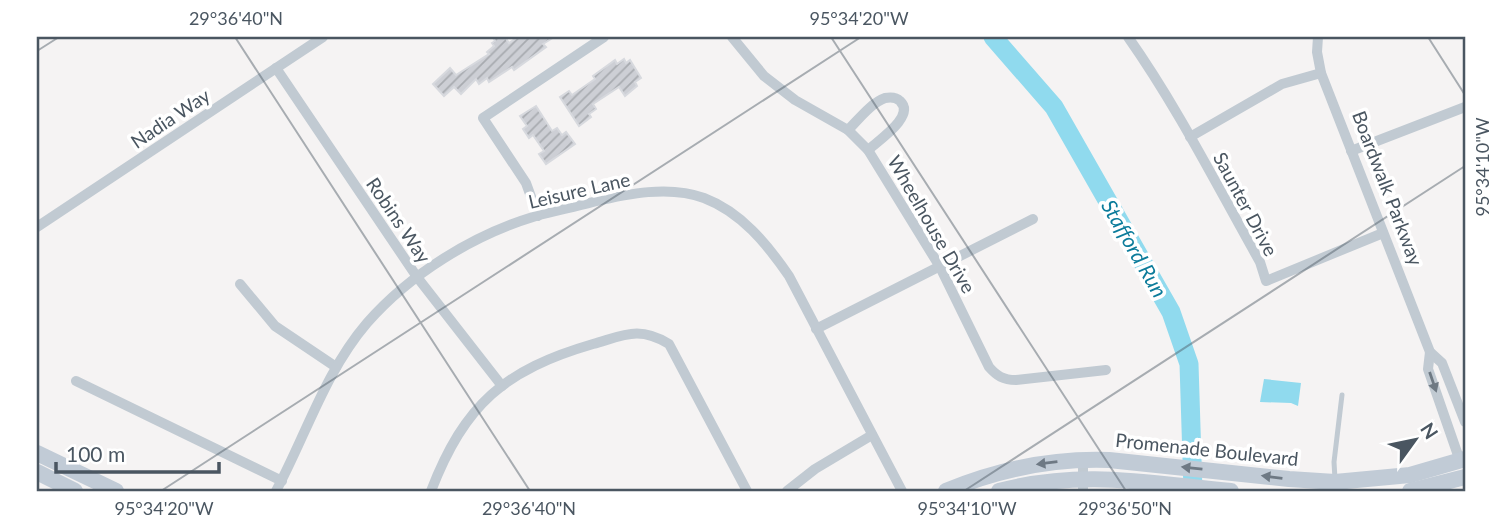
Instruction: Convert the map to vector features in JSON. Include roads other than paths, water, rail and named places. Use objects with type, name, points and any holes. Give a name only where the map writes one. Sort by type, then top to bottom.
[{"type":"street","name":"Nadia Way","points":[[37,228],[323,37]]},
{"type":"street","points":[[538,216],[526,183],[483,118],[604,37]]},
{"type":"street","name":"Wheelhouse Drive","points":[[732,37],[764,76],[795,100],[848,130],[868,150],[940,267],[989,367],[997,376],[1016,380],[1106,370]]},
{"type":"street","name":"Saunter Drive","points":[[1128,37],[1190,137],[1260,262],[1266,281],[1383,233]]},
{"type":"street","name":"Boardwalk Parkway","points":[[1318,37],[1317,52],[1321,73],[1430,352],[1442,363],[1465,422]]},
{"type":"street","name":"Robins Way","points":[[276,68],[417,278],[502,386]]},
{"type":"street","points":[[1190,137],[1282,84],[1321,73]]},
{"type":"street","points":[[848,130],[877,102],[887,97],[897,98],[903,103],[905,111],[902,118],[868,150]]},
{"type":"street","points":[[1351,150],[1465,107]]},
{"type":"street","name":"Leisure Lane","points":[[279,486],[335,368],[368,322],[417,278],[481,238],[538,216],[623,195],[650,192],[703,197],[747,224],[772,251],[789,276],[902,491]]},
{"type":"street","points":[[816,328],[1033,219]]},
{"type":"street","points":[[240,284],[275,326],[335,368]]},
{"type":"street","points":[[431,491],[458,432],[478,408],[502,386],[524,370],[554,355],[636,331],[654,335],[669,344],[747,491]]},
{"type":"street","name":"Boardwalk Parkway","points":[[1430,352],[1428,369],[1464,468]]},
{"type":"street","points":[[76,381],[279,486]]},
{"type":"street","points":[[787,491],[815,468],[872,435]]},
{"type":"street","points":[[37,453],[116,491]]},
{"type":"street","points":[[1083,459],[1083,484]]},
{"type":"street","name":"Promenade Boulevard","points":[[946,491],[1016,467],[1083,459],[1220,471],[1335,486],[1464,468]]},
{"type":"street","points":[[1410,491],[1464,468]]},
{"type":"street","points":[[37,472],[75,491]]},
{"type":"street","name":"Promenade Boulevard","points":[[999,491],[1027,484],[1164,483],[1225,491]]},
{"type":"lane","points":[[1335,486],[1334,462],[1342,395]]},
{"type":"water","points":[[1264,379],[1301,383],[1298,406],[1291,403],[1260,402]]},
{"type":"waterway","name":"Stafford Run","points":[[993,37],[1054,107],[1171,312],[1189,364],[1193,491]]}]
